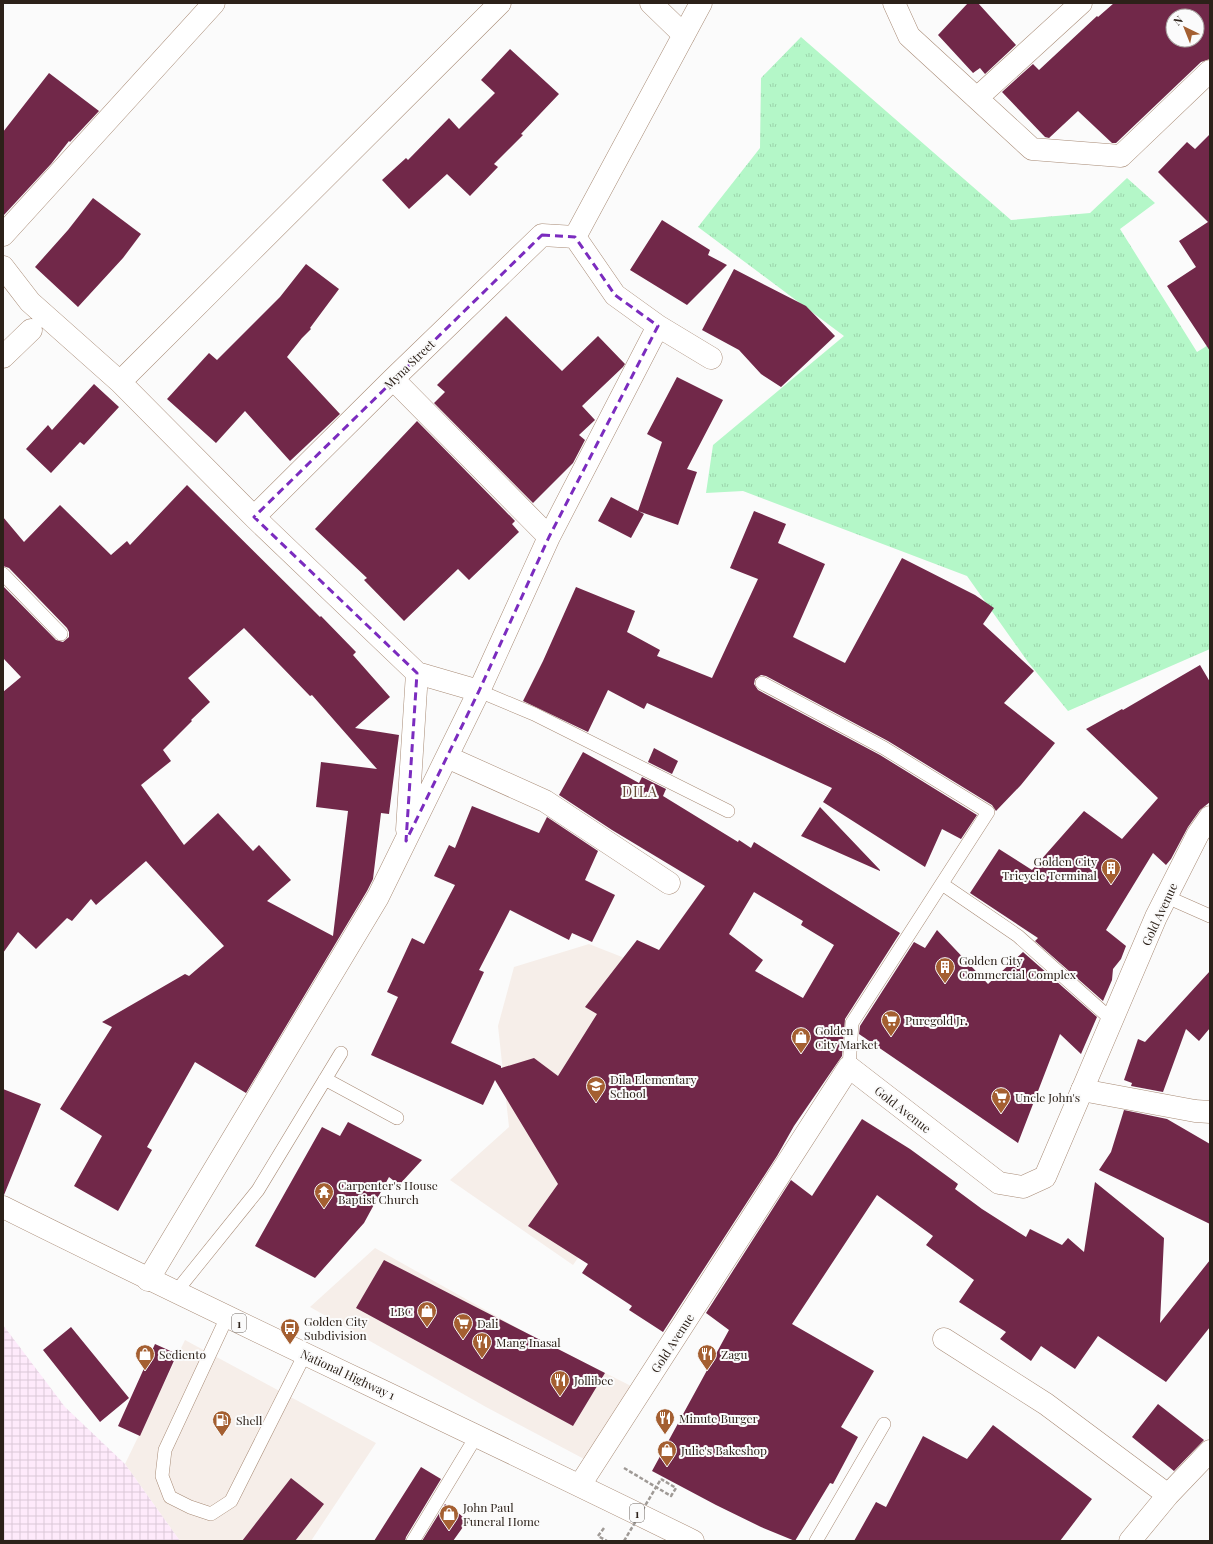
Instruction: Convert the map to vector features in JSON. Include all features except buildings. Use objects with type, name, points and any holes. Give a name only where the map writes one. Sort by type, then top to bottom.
[{"type":"main road","points":[[3,235],[214,3]]},
{"type":"main road","points":[[120,382],[500,3]]},
{"type":"main road","points":[[651,3],[684,35]]},
{"type":"main road","points":[[701,3],[575,236],[616,296],[658,326],[711,358]]},
{"type":"main road","points":[[894,3],[909,36],[1032,149],[1121,156],[1210,71]]},
{"type":"main road","points":[[977,98],[1081,3]]},
{"type":"main road","name":"Myna Street","points":[[254,517],[393,379],[542,235],[575,236]]},
{"type":"main road","points":[[3,267],[30,302],[120,382],[254,517],[417,673],[479,691]]},
{"type":"main road","points":[[148,1280],[378,897],[479,691],[549,537],[658,326]]},
{"type":"main road","points":[[3,357],[31,330]]},
{"type":"main road","points":[[393,379],[549,537]]},
{"type":"main road","points":[[406,841],[417,673]]},
{"type":"main road","points":[[446,757],[545,800],[669,883]]},
{"type":"main road","name":"Gold Avenue","points":[[580,1485],[849,1067],[999,1183],[1023,1187],[1045,1177],[1166,897],[1198,834],[1210,817]]},
{"type":"main road","points":[[1082,1090],[1195,1111],[1210,1112]]},
{"type":"main road","name":"National Highway 1","points":[[3,1207],[148,1280],[477,1435],[693,1541]]},
{"type":"main road","points":[[944,1339],[1046,1404],[1168,1495]]},
{"type":"main road","points":[[1130,1541],[1168,1495],[1210,1451]]},
{"type":"lane","points":[[3,574],[61,634]]},
{"type":"lane","points":[[762,683],[884,748],[988,812],[852,1023],[849,1067]]},
{"type":"lane","points":[[479,691],[534,714],[728,811]]},
{"type":"lane","points":[[942,884],[1018,936],[1112,1020]]},
{"type":"lane","points":[[1166,897],[1210,916]]},
{"type":"lane","points":[[175,1293],[258,1190],[341,1053]]},
{"type":"lane","points":[[325,1079],[397,1118]]},
{"type":"lane","points":[[227,1317],[165,1450],[162,1476],[170,1497],[190,1507],[211,1514],[231,1500],[304,1354]]},
{"type":"lane","points":[[816,1541],[884,1424]]},
{"type":"lane","points":[[414,1541],[477,1435]]},
{"type":"path","points":[[624,1541],[661,1479],[676,1488],[671,1496],[649,1482]]},
{"type":"highlighted area","points":[[542,235],[575,237],[615,295],[658,326],[549,537],[479,691],[406,841],[417,673],[254,517]]},
{"type":"shaded area","name":"Dila Elementary School","points":[[589,944],[622,957],[737,1029],[573,1265],[450,1180],[509,1127],[498,1026],[514,967]]},
{"type":"shaded area","points":[[375,1248],[530,1335],[633,1387],[586,1460],[486,1407],[310,1307]]},
{"type":"shaded area","points":[[3,1325],[65,1407],[125,1464],[180,1541],[3,1541]]},
{"type":"shaded area","points":[[185,1340],[376,1443],[311,1541],[180,1541],[125,1464]]},
{"type":"green space","points":[[801,37],[1011,220],[1090,213],[1127,178],[1155,203],[1120,229],[1197,352],[1210,344],[1210,649],[1068,711],[1028,662],[967,576],[743,491],[706,493],[713,445],[844,336],[698,227],[760,148],[761,78]]},
{"type":"place","name":"Golden City Tricycle Terminal","points":[[1111,885]]},
{"type":"place","name":"Golden City Commercial Complex","points":[[945,984]]},
{"type":"place","name":"Puregold Jr.","points":[[891,1037]]},
{"type":"place","name":"Golden City Market","points":[[801,1054]]},
{"type":"place","name":"Dila Elementary School","points":[[596,1103]]},
{"type":"place","name":"Uncle John's","points":[[1001,1114]]},
{"type":"place","name":"Carpenter's House Baptist Church","points":[[324,1209]]},
{"type":"place","name":"LBC","points":[[427,1328]]},
{"type":"place","name":"Dali","points":[[463,1340]]},
{"type":"place","name":"Golden City Subdivision","points":[[290,1345]]},
{"type":"place","name":"Mang Inasal","points":[[482,1359]]},
{"type":"place","name":"Sediento","points":[[145,1371]]},
{"type":"place","name":"Zagu","points":[[707,1371]]},
{"type":"place","name":"Jollibee","points":[[560,1397]]},
{"type":"place","name":"Minute Burger","points":[[665,1435]]},
{"type":"place","name":"Shell","points":[[222,1437]]},
{"type":"place","name":"Julie's Bakeshop","points":[[667,1467]]},
{"type":"place","name":"John Paul Funeral Home","points":[[449,1531]]},
{"type":"district","name":"DILA","points":[[640,791]]}]
